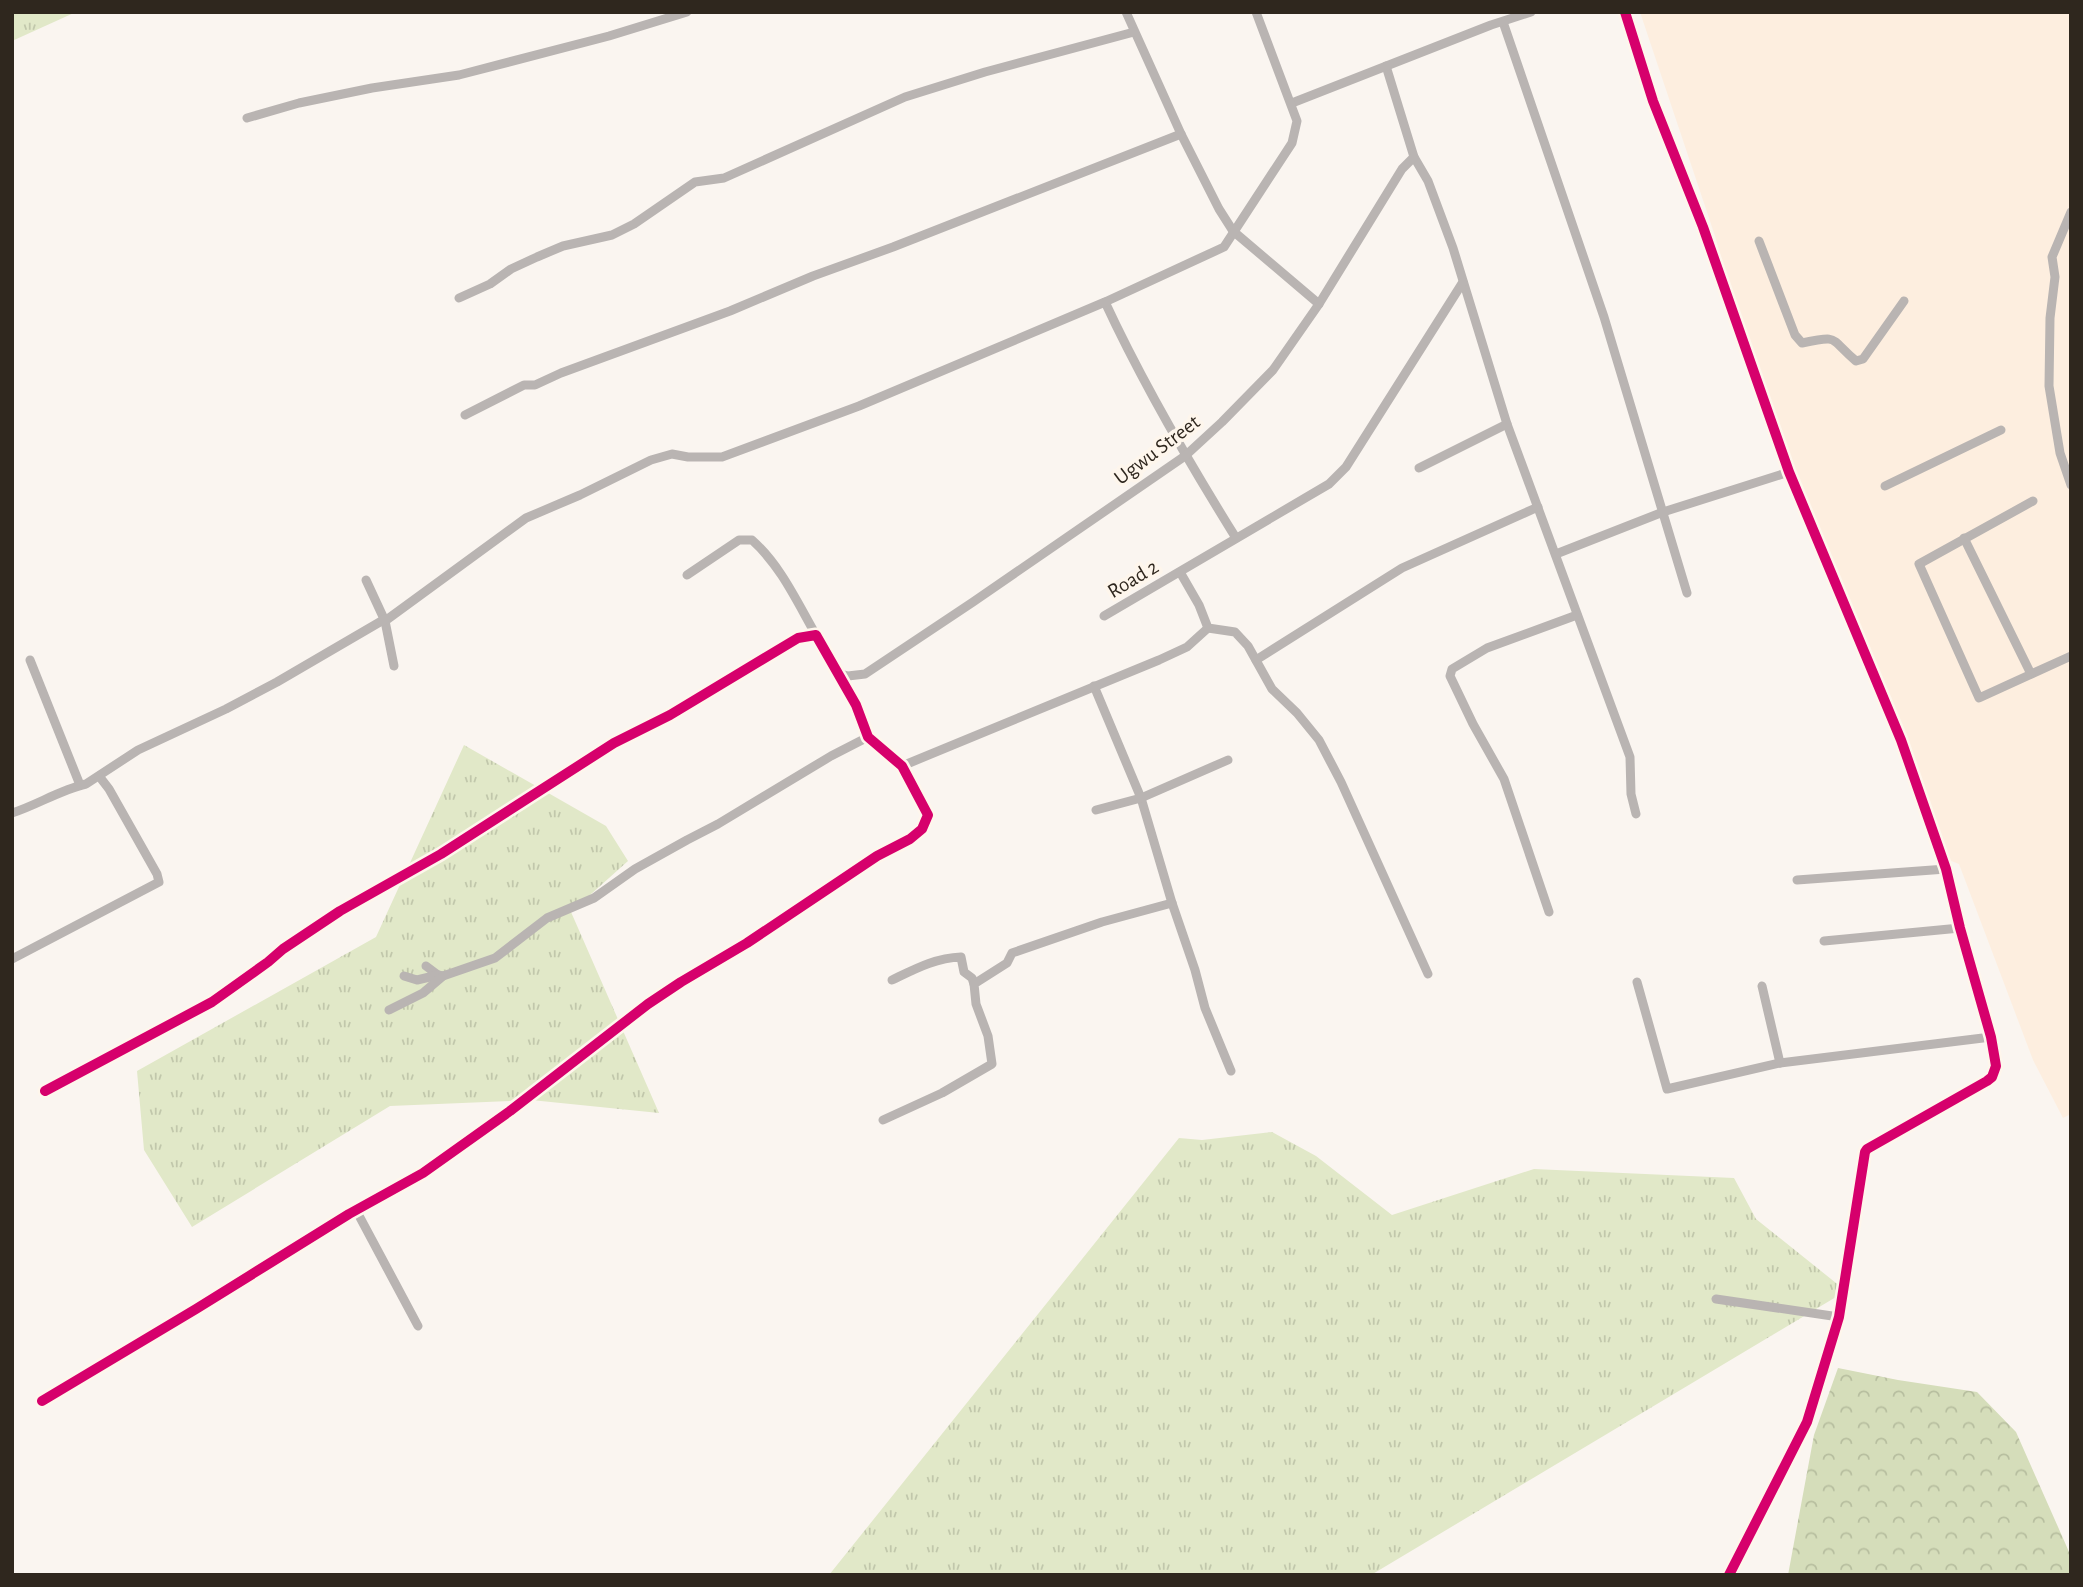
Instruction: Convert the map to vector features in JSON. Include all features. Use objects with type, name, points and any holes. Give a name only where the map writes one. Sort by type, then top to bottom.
[{"type":"street","points":[[247,118],[347,93],[458,75],[609,36],[687,12]]},
{"type":"street","points":[[1126,12],[1181,134],[1233,231],[1319,304]]},
{"type":"street","points":[[12,813],[99,776],[138,750],[267,688],[385,620],[526,519],[651,460],[672,454],[722,457],[859,406],[1105,302],[1224,247],[1292,143],[1297,121],[1256,12]]},
{"type":"street","points":[[1292,103],[1531,12]]},
{"type":"street","points":[[1625,12],[1653,101],[1703,228],[1789,472],[1896,727],[1946,869],[1991,1037],[1996,1066],[1992,1077],[1865,1152],[1839,1317],[1807,1422],[1729,1575]]},
{"type":"street","points":[[1503,22],[1604,317],[1687,593]]},
{"type":"street","points":[[459,298],[554,250],[586,239],[612,235],[634,224],[695,182],[724,178],[905,97],[985,72],[1134,32]]},
{"type":"street","points":[[1386,66],[1414,157],[1428,181],[1453,248],[1507,424],[1630,757],[1631,794],[1636,814]]},
{"type":"street","points":[[465,415],[524,385],[535,385],[730,311],[813,275],[893,247],[1181,134]]},
{"type":"street","name":"Ugwu Street","points":[[837,673],[848,676],[865,674],[1185,456],[1273,370],[1319,304],[1402,169],[1414,157]]},
{"type":"street","points":[[2071,212],[2052,257],[2055,277],[2050,318],[2049,386],[2060,453],[2071,485]]},
{"type":"street","points":[[1759,242],[1795,335],[1802,343],[1828,337],[1834,339],[1856,361],[1863,359],[1904,301]]},
{"type":"street","name":"Road 2","points":[[1104,616],[1338,477],[1463,282]]},
{"type":"street","points":[[1105,302],[1133,363],[1185,456],[1236,538]]},
{"type":"street","points":[[1419,468],[1507,424]]},
{"type":"street","points":[[1885,486],[2001,430]]},
{"type":"street","points":[[1556,554],[1663,512],[1789,472]]},
{"type":"street","points":[[2033,501],[1919,564],[1979,698],[2071,656]]},
{"type":"street","points":[[1256,660],[1402,568],[1538,507]]},
{"type":"street","points":[[1964,538],[2031,674]]},
{"type":"street","points":[[42,1401],[356,1210],[434,1166],[648,1004],[922,829],[928,815],[902,766],[868,737],[856,705],[784,578],[761,548],[752,540],[739,540],[687,575]]},
{"type":"street","points":[[1180,572],[1199,604],[1209,628]]},
{"type":"street","points":[[366,580],[385,620],[394,666]]},
{"type":"street","points":[[1549,912],[1504,779],[1450,676],[1452,669],[1487,648],[1577,615]]},
{"type":"street","points":[[902,766],[1187,647],[1209,628],[1235,632],[1248,646],[1272,690],[1297,713],[1319,740],[1341,782],[1428,974]]},
{"type":"street","points":[[45,1091],[212,1002],[340,911],[441,854],[614,743],[670,715],[798,638],[816,635]]},
{"type":"street","points":[[30,660],[80,785]]},
{"type":"street","points":[[1094,686],[1141,798],[1205,1008],[1231,1071]]},
{"type":"street","points":[[404,976],[417,980],[495,958],[547,918],[594,898],[635,869],[868,737]]},
{"type":"street","points":[[1096,810],[1141,798],[1228,760]]},
{"type":"street","points":[[12,959],[159,882],[158,874],[99,776]]},
{"type":"street","points":[[1797,880],[1946,869]]},
{"type":"street","points":[[974,984],[1007,963],[1012,953],[1102,922],[1172,903]]},
{"type":"street","points":[[1824,941],[1960,928]]},
{"type":"street","points":[[883,1120],[942,1093],[992,1064],[988,1036],[976,1004],[974,984],[972,978],[964,972],[961,957],[933,961],[892,980]]},
{"type":"street","points":[[426,966],[441,975]]},
{"type":"street","points":[[390,1010],[423,993],[441,975]]},
{"type":"street","points":[[1637,982],[1667,1089],[1780,1063],[1991,1037]]},
{"type":"street","points":[[1762,986],[1780,1063]]},
{"type":"street","points":[[356,1210],[418,1326]]},
{"type":"street","points":[[1716,1299],[1839,1317]]},
{"type":"shaded area","points":[[1640,12],[2071,12],[2071,1114],[2063,1118],[2033,1060],[1959,864],[1946,859],[1761,405],[1715,236]]},
{"type":"green space","points":[[12,12],[76,12],[12,41]]},
{"type":"green space","points":[[464,745],[606,826],[628,861],[571,912],[659,1113],[531,1100],[390,1106],[192,1227],[144,1150],[137,1071],[376,937]]},
{"type":"green space","points":[[1272,1132],[1316,1156],[1392,1215],[1534,1169],[1734,1178],[1756,1219],[1846,1291],[1371,1575],[829,1575],[1179,1138],[1202,1140]]},
{"type":"green space","points":[[1838,1368],[1977,1392],[2016,1432],[2071,1557],[2071,1575],[1788,1575],[1814,1435]]},
{"type":"cycle path","points":[[1625,12],[1653,101],[1703,227],[1789,472],[1901,740],[1946,869],[1991,1037],[1996,1066],[1992,1077],[1987,1081],[1865,1152],[1839,1317],[1807,1422],[1729,1575]]},
{"type":"cycle path","points":[[42,1401],[349,1214],[423,1173],[510,1111],[648,1004],[747,943],[877,856],[910,839],[922,829],[928,815],[902,766],[868,737],[856,705],[816,635],[798,638],[670,715],[614,743],[441,854],[340,911],[212,1002],[45,1091]]}]
